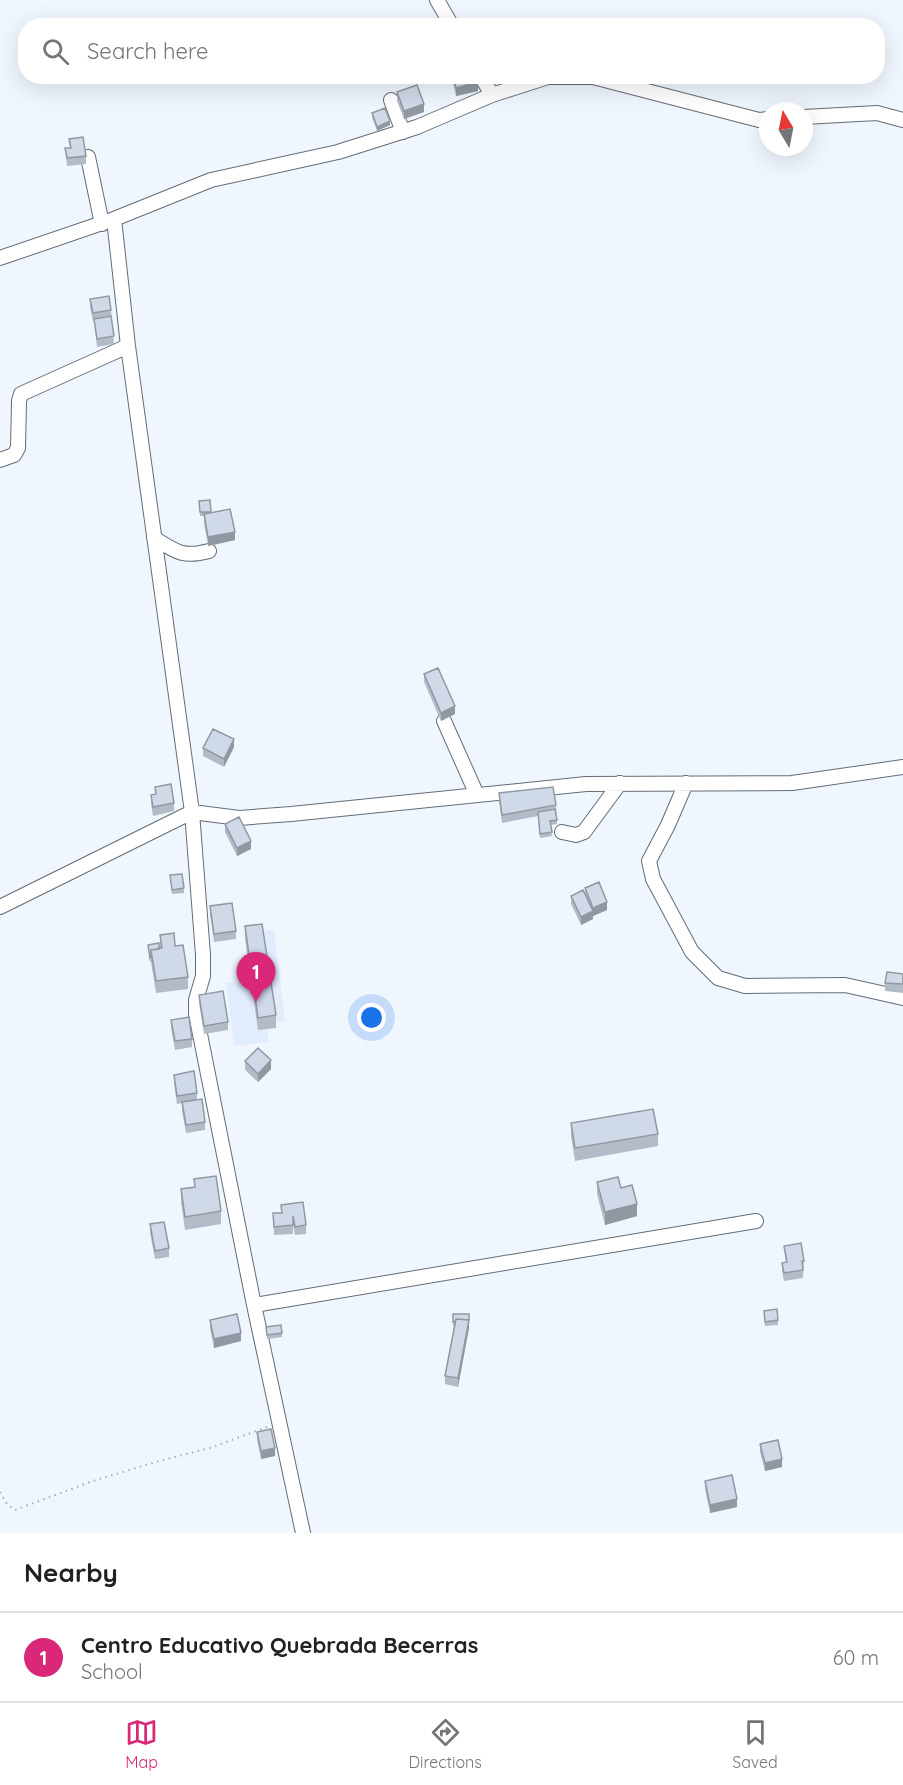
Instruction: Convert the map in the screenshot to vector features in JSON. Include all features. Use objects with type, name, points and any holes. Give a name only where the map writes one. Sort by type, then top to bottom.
[{"type":"street","points":[[437,0],[447,18]]},
{"type":"street","points":[[486,84],[492,95]]},
{"type":"street","points":[[0,258],[108,222],[211,180],[338,152],[403,132],[492,95],[526,84]]},
{"type":"street","points":[[620,84],[759,120]]},
{"type":"street","points":[[391,100],[403,132]]},
{"type":"street","points":[[813,117],[877,113],[903,120]]},
{"type":"street","points":[[88,157],[108,222],[128,345],[192,812],[203,955],[203,976],[196,1000],[196,1014],[254,1305],[303,1533]]},
{"type":"street","points":[[0,460],[14,455],[18,448],[21,394],[128,345]]},
{"type":"street","points":[[154,538],[179,553],[188,555],[209,551]]},
{"type":"street","points":[[444,720],[477,795]]},
{"type":"street","points":[[0,907],[192,812],[239,818],[585,784],[792,783],[903,767]]},
{"type":"street","points":[[562,832],[576,835],[584,832],[620,783]]},
{"type":"street","points":[[686,783],[649,861],[653,879],[693,952],[718,978],[745,986],[845,985],[903,998]]},
{"type":"street","points":[[254,1305],[756,1221]]},
{"type":"path","points":[[0,1492],[7,1504],[15,1510],[90,1482],[264,1430],[279,1419]]},
{"type":"shaded area","points":[[274,930],[285,1021],[267,1024],[269,1042],[234,1046],[226,983],[255,980],[249,932]]},
{"type":"building","points":[[455,84],[471,84],[456,88]]},
{"type":"building","points":[[417,85],[424,104],[404,111],[397,92]]},
{"type":"building","points":[[385,108],[390,121],[377,127],[372,113]]},
{"type":"building","points":[[83,137],[86,156],[67,158],[65,148],[71,148],[69,139]]},
{"type":"building","points":[[109,296],[111,310],[93,313],[90,299]]},
{"type":"building","points":[[111,316],[114,336],[97,339],[94,319]]},
{"type":"building","points":[[210,500],[211,512],[200,512],[199,501]]},
{"type":"building","points":[[230,509],[235,532],[208,537],[204,514]]},
{"type":"building","points":[[438,668],[455,706],[441,713],[424,674]]},
{"type":"building","points":[[213,729],[234,739],[224,759],[203,748]]},
{"type":"building","points":[[171,784],[174,803],[153,807],[151,795],[156,794],[155,787]]},
{"type":"building","points":[[553,787],[556,805],[502,815],[499,793]]},
{"type":"building","points":[[555,809],[557,820],[550,821],[552,832],[540,834],[538,812]]},
{"type":"building","points":[[239,817],[251,841],[237,848],[225,824]]},
{"type":"building","points":[[182,874],[184,888],[172,890],[170,875]]},
{"type":"building","points":[[599,882],[607,902],[593,908],[585,888]]},
{"type":"building","points":[[583,890],[593,911],[581,917],[571,896]]},
{"type":"building","points":[[232,903],[236,931],[214,934],[210,906]]},
{"type":"building","points":[[262,924],[276,1015],[258,1018],[245,926]]},
{"type":"building","points":[[174,933],[175,946],[183,945],[188,977],[156,981],[151,950],[162,948],[160,935]]},
{"type":"building","points":[[159,943],[159,949],[151,950],[150,958],[148,945]]},
{"type":"building","points":[[887,972],[903,974],[903,984],[885,983]]},
{"type":"building","points":[[223,991],[228,1022],[204,1026],[199,995]]},
{"type":"building","points":[[189,1017],[192,1039],[175,1041],[171,1020]]},
{"type":"building","points":[[258,1048],[271,1060],[258,1074],[245,1061]]},
{"type":"building","points":[[194,1071],[197,1093],[177,1096],[174,1075]]},
{"type":"building","points":[[202,1099],[205,1122],[186,1125],[182,1102]]},
{"type":"building","points":[[653,1109],[658,1134],[575,1148],[571,1123]]},
{"type":"building","points":[[216,1176],[221,1211],[185,1217],[181,1189],[195,1187],[194,1179]]},
{"type":"building","points":[[618,1177],[621,1188],[632,1185],[637,1204],[605,1212],[597,1182]]},
{"type":"building","points":[[303,1202],[306,1225],[295,1227],[293,1216],[293,1225],[274,1227],[273,1213],[282,1213],[281,1205]]},
{"type":"building","points":[[164,1222],[169,1248],[155,1251],[150,1224]]},
{"type":"building","points":[[801,1243],[803,1270],[784,1273],[782,1263],[787,1262],[784,1246]]},
{"type":"building","points":[[777,1309],[778,1320],[765,1322],[764,1311]]},
{"type":"building","points":[[237,1314],[241,1333],[214,1339],[210,1320]]},
{"type":"building","points":[[453,1314],[469,1314],[469,1320],[456,1319],[453,1322]]},
{"type":"building","points":[[456,1319],[469,1320],[458,1378],[445,1376]]},
{"type":"building","points":[[281,1325],[282,1333],[267,1335],[266,1327]]},
{"type":"building","points":[[271,1429],[275,1448],[261,1451],[257,1432]]},
{"type":"building","points":[[778,1440],[782,1459],[765,1463],[760,1444]]},
{"type":"building","points":[[732,1475],[737,1499],[710,1505],[705,1481]]},
{"type":"place","name":"Centro Educativo Quebrada Becerras","points":[[256,1002]]}]
